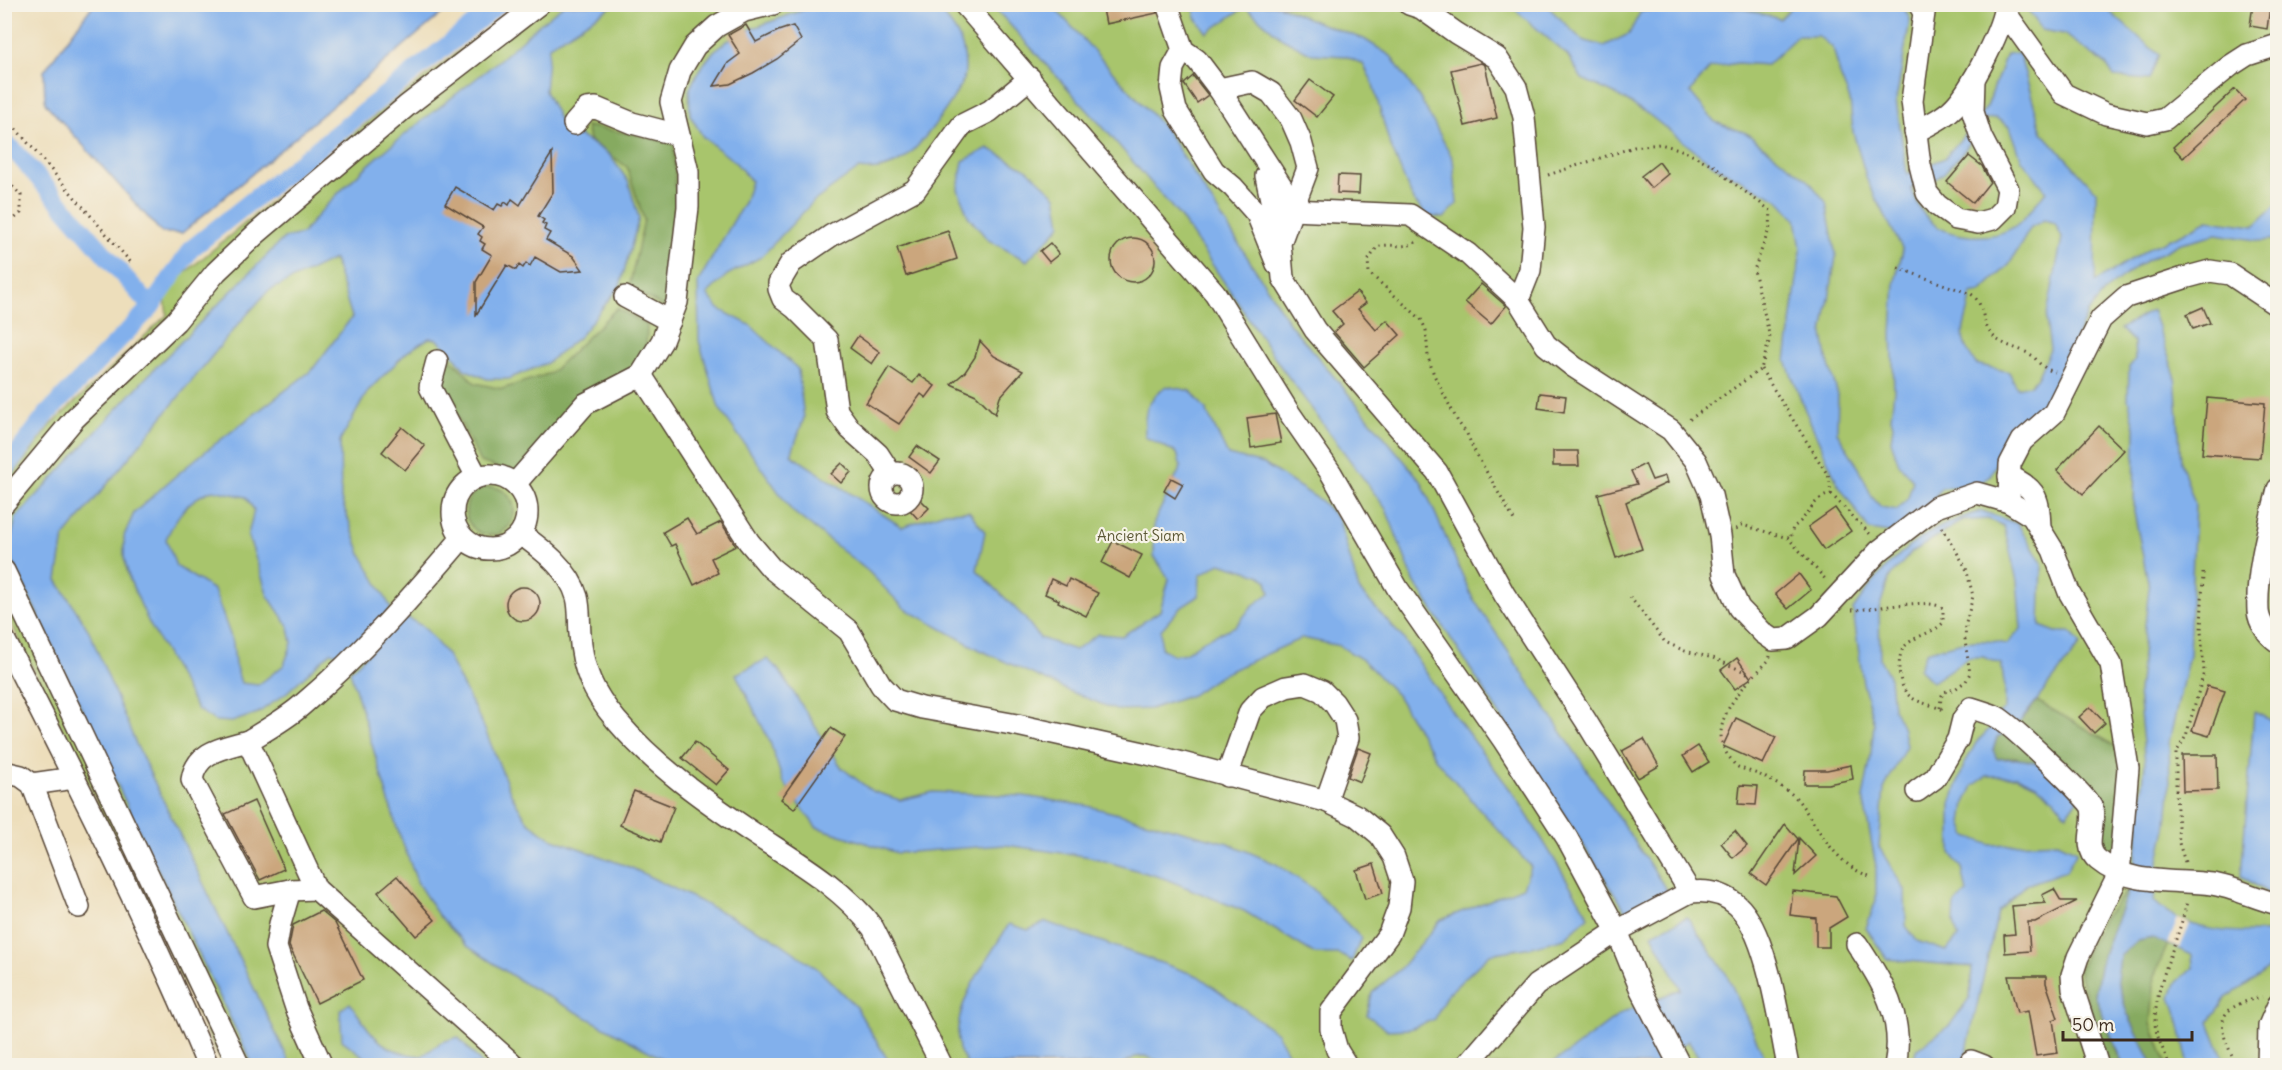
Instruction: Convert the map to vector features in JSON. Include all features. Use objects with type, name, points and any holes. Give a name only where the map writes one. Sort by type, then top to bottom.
[{"type":"lane","points":[[4,503],[74,419],[176,321],[216,272],[256,233],[408,105],[538,4]]},
{"type":"lane","points":[[515,484],[585,404],[641,375],[662,342],[678,302],[687,207],[688,172],[671,102],[680,72],[695,46],[717,26],[744,11],[773,4]]},
{"type":"lane","points":[[964,4],[1215,293],[1288,411],[1331,473],[1398,589],[1504,741],[1567,838],[1617,931],[1641,990],[1679,1064]]},
{"type":"lane","points":[[1167,4],[1184,50],[1197,60],[1219,89],[1282,187],[1291,210]]},
{"type":"lane","points":[[1919,4],[1924,13],[1912,101],[1920,165],[1927,193],[1937,205],[1956,219],[1978,223],[1993,219],[2005,207],[2008,189],[1981,137],[1973,112],[1974,78]]},
{"type":"lane","points":[[1419,6],[1456,33],[1497,58],[1516,87],[1524,117],[1534,226],[1530,270],[1518,300]]},
{"type":"lane","points":[[1915,132],[1943,117],[1958,103],[1974,78],[2005,8]]},
{"type":"lane","points":[[2005,8],[2064,94],[2106,114],[2147,123],[2165,119],[2247,55],[2277,45]]},
{"type":"lane","points":[[1184,50],[1173,68],[1171,88],[1176,111],[1214,171],[1233,187],[1257,214],[1283,278],[1315,330],[1437,472],[1504,594],[1586,721],[1690,892]]},
{"type":"lane","points":[[891,474],[878,454],[850,429],[837,411],[826,340],[783,299],[779,283],[791,263],[832,235],[915,190],[963,125],[990,111],[1030,78]]},
{"type":"lane","points":[[1219,89],[1252,82],[1271,93],[1291,119],[1301,142],[1308,168],[1280,243]]},
{"type":"lane","points":[[574,124],[587,109],[596,108],[632,123],[678,135]]},
{"type":"lane","points":[[1263,157],[1280,243],[1283,278]]},
{"type":"lane","points":[[1291,210],[1410,215],[1468,254],[1518,300],[1546,345],[1574,367],[1672,431],[1696,461],[1711,495],[1724,575],[1739,608],[1773,640],[1787,639],[1819,616],[1838,593],[1883,548],[1936,507],[1977,493],[2010,502],[2032,516],[2053,550],[2069,592],[2111,664],[2128,768],[2119,874],[2078,957],[2072,975],[2073,989],[2098,1065]]},
{"type":"lane","points":[[2010,502],[2010,464],[2022,441],[2054,413],[2101,319],[2126,297],[2210,271],[2230,274],[2277,306]]},
{"type":"lane","points":[[625,297],[670,321]]},
{"type":"lane","points":[[437,361],[430,387],[477,477]]},
{"type":"lane","points":[[641,375],[749,542],[771,568],[849,631],[881,685],[895,700],[922,708],[1017,725],[1148,754],[1326,801],[1357,816],[1380,835],[1394,857],[1402,881],[1400,907],[1389,934],[1331,1012],[1331,1029],[1337,1050],[1347,1065]]},
{"type":"lane","points":[[490,474],[501,476],[515,484],[526,501],[527,516],[521,534],[511,543],[496,549],[483,549],[471,545],[462,538],[454,522],[452,509],[457,494],[477,477],[490,474]]},
{"type":"lane","points":[[2009,476],[2024,483],[2039,501],[2040,529]]},
{"type":"lane","points":[[2277,489],[2264,542],[2258,612],[2263,626],[2277,642]]},
{"type":"lane","points":[[521,534],[549,554],[566,577],[577,598],[580,644],[589,681],[600,700],[617,721],[670,774],[819,878],[857,908],[873,928],[942,1065]]},
{"type":"lane","points":[[316,889],[290,890],[254,897],[251,894],[192,780],[197,764],[207,754],[248,741],[300,706],[343,668],[404,606],[462,538]]},
{"type":"lane","points":[[4,571],[239,1065]]},
{"type":"lane","points":[[4,639],[74,778],[181,1002],[208,1065]]},
{"type":"lane","points":[[1227,776],[1250,711],[1263,698],[1286,687],[1305,684],[1322,691],[1334,703],[1345,720],[1348,738],[1326,801]]},
{"type":"lane","points":[[1917,791],[1935,778],[1958,739],[1963,719],[1971,708],[1996,716],[2015,728],[2038,753],[2084,795],[2092,808],[2090,843],[2096,859],[2119,874],[2214,884],[2277,904]]},
{"type":"lane","points":[[248,741],[316,889],[515,1065]]},
{"type":"lane","points":[[4,772],[21,776],[32,784],[79,907]]},
{"type":"lane","points":[[32,784],[74,778]]},
{"type":"lane","points":[[290,890],[276,947],[296,1008],[322,1065]]},
{"type":"lane","points":[[1466,1065],[1536,985],[1617,931],[1690,892],[1710,890],[1735,903],[1746,914],[1758,938],[1788,1065]]},
{"type":"lane","points":[[1857,944],[1882,982],[1898,1031],[1895,1065]]},
{"type":"lane","points":[[2268,1065],[2271,1001]]},
{"type":"path","points":[[4,115],[133,265]]},
{"type":"path","points":[[1531,183],[1634,147],[1660,144],[1679,149],[1713,165],[1771,211],[1770,226],[1754,270],[1770,338],[1761,369],[1672,431]]},
{"type":"path","points":[[4,178],[21,195],[21,213],[4,228]]},
{"type":"path","points":[[1429,228],[1418,241],[1409,246],[1386,244],[1377,247],[1368,261],[1369,273],[1421,318],[1426,330],[1428,357],[1434,375],[1515,522]]},
{"type":"path","points":[[1898,268],[1971,294],[1981,307],[1984,322],[2000,343],[2033,357],[2043,366],[2061,375]]},
{"type":"path","points":[[1761,369],[1829,477],[1831,494],[1883,548]]},
{"type":"path","points":[[1790,539],[1793,527],[1804,520],[1809,509],[1821,497],[1831,494]]},
{"type":"path","points":[[1720,542],[1742,525],[1790,539],[1838,593]]},
{"type":"path","points":[[1940,708],[1944,692],[1966,681],[1970,673],[1965,640],[1966,623],[1973,596],[1966,568],[1943,531]]},
{"type":"path","points":[[2191,883],[2180,843],[2176,753],[2186,736],[2204,672],[2201,631],[2203,573]]},
{"type":"path","points":[[1630,597],[1665,642],[1685,651],[1713,658],[1754,676]]},
{"type":"path","points":[[1853,610],[1879,609],[1905,604],[1939,605],[1943,608],[1943,623],[1936,630],[1918,637],[1903,648],[1899,663],[1900,682],[1904,692],[1922,704],[1940,708],[1963,719]]},
{"type":"path","points":[[1773,640],[1769,660],[1737,695],[1724,717],[1720,736],[1724,751],[1736,766],[1761,775],[1797,798],[1809,820],[1823,835],[1837,856],[1858,872],[1869,876]]},
{"type":"path","points":[[2170,1065],[2155,1024],[2162,977],[2183,921]]},
{"type":"path","points":[[2238,1065],[2222,1033],[2221,1023],[2224,1014],[2249,1000],[2271,1001]]},
{"type":"green space","name":"Ancient Siam","points":[[519,5],[2277,5],[2277,1065],[223,1065],[5,610],[5,486],[52,424],[167,315],[164,290],[380,112]]},
{"type":"green space","points":[[586,126],[674,144],[677,250],[666,308],[629,288],[644,220],[627,167],[589,140]]},
{"type":"green space","points":[[617,308],[647,325],[646,349],[636,371],[517,474],[480,462],[440,380],[450,358],[475,383],[502,389],[551,373]]},
{"type":"green space","points":[[490,487],[507,494],[514,511],[507,528],[490,535],[473,528],[466,511],[473,494]]},
{"type":"green space","points":[[2037,701],[2114,745],[2125,748],[2119,874],[2096,859],[2092,809],[2016,757],[1996,759],[1993,750],[1997,737],[2015,728]]},
{"type":"green space","points":[[2130,887],[2102,957],[2095,995],[2122,1065],[2109,1065],[2078,970],[2104,918]]},
{"type":"green space","points":[[2153,938],[2168,944],[2155,974],[2151,1023],[2167,1065],[2153,1065],[2127,1013],[2117,980],[2120,956],[2137,941]]},
{"type":"water","points":[[93,5],[452,5],[182,233],[162,233],[45,103],[44,71]]},
{"type":"water","points":[[564,5],[614,5],[549,46],[545,91],[562,125],[609,154],[628,181],[639,218],[620,286],[580,336],[547,363],[508,379],[487,379],[464,369],[453,354],[437,339],[429,338],[407,352],[368,391],[340,441],[341,499],[361,554],[391,608],[344,656],[331,652],[286,693],[258,713],[232,722],[215,721],[197,709],[148,621],[129,578],[124,557],[124,536],[134,513],[198,457],[312,370],[352,317],[334,259],[268,291],[64,537],[57,580],[89,631],[136,744],[291,1065],[253,1065],[142,837],[8,551],[16,518],[154,369],[284,238],[302,234],[321,211],[365,168]],"holes":[[[213,490],[246,497],[254,510],[248,535],[268,596],[289,627],[292,643],[284,665],[258,685],[241,683],[235,664],[233,643],[214,590],[176,566],[166,539],[174,522],[184,509],[204,494]]]},
{"type":"water","points":[[817,5],[935,5],[957,34],[965,59],[963,79],[940,118],[919,145],[897,163],[875,169],[858,169],[813,202],[761,257],[727,275],[707,294],[719,309],[750,325],[798,369],[804,418],[791,455],[902,527],[945,512],[969,511],[985,532],[977,570],[1024,617],[1040,638],[1075,650],[1098,634],[1122,636],[1160,611],[1169,579],[1154,556],[1154,522],[1181,467],[1177,453],[1145,437],[1145,420],[1150,402],[1166,386],[1191,391],[1206,410],[1228,455],[1264,464],[1320,500],[1339,520],[1359,590],[1403,638],[1453,713],[1518,800],[1589,916],[1565,938],[1490,954],[1446,996],[1435,1019],[1410,1029],[1387,1030],[1367,1015],[1372,993],[1399,970],[1441,920],[1523,887],[1531,867],[1437,761],[1397,695],[1363,660],[1340,646],[1302,638],[1221,675],[1192,695],[1150,709],[1116,710],[980,650],[904,608],[868,571],[792,511],[719,408],[699,341],[698,282],[745,201],[751,181],[735,162],[703,137],[690,115],[689,90],[699,70],[714,51],[745,31]],"holes":[[[1220,563],[1259,575],[1267,581],[1270,593],[1252,606],[1236,626],[1204,640],[1185,653],[1174,655],[1161,648],[1161,630],[1179,609],[1199,596],[1200,575]]]},
{"type":"water","points":[[992,5],[1052,5],[1166,130],[1290,324],[1421,481],[1472,597],[1668,892],[1627,913],[1414,581],[1386,509],[1281,367],[1181,218],[1110,135]]},
{"type":"water","points":[[1193,5],[1278,5],[1364,39],[1391,56],[1421,100],[1453,159],[1457,204],[1444,218],[1428,216],[1413,200],[1389,142],[1372,81],[1363,64],[1345,56],[1312,54],[1282,38],[1245,7],[1207,33],[1196,18]]},
{"type":"water","points":[[1510,5],[1546,5],[1582,40],[1604,46],[1629,34],[1641,11],[1712,7],[1741,8],[1780,19],[1794,5],[1902,5],[1910,19],[1896,101],[1907,174],[1945,158],[1987,107],[2006,54],[2019,53],[2042,132],[2096,191],[2095,282],[2151,247],[2208,220],[2254,226],[2277,204],[2277,239],[2262,241],[2217,234],[2181,243],[2140,264],[2106,290],[2088,312],[2046,408],[2009,436],[1990,476],[1976,486],[1941,488],[1928,509],[1889,533],[1869,530],[1838,484],[1786,361],[1801,248],[1796,219],[1779,200],[1713,165],[1648,114],[1617,95],[1582,79],[1568,56]],"holes":[[[1797,36],[1818,36],[1833,48],[1850,100],[1853,132],[1868,183],[1903,250],[1895,281],[1891,441],[1899,464],[1913,480],[1908,498],[1897,510],[1881,507],[1872,497],[1859,468],[1837,432],[1838,395],[1827,358],[1823,334],[1836,257],[1826,202],[1808,180],[1746,133],[1715,122],[1690,92],[1710,68],[1737,63],[1767,65]],[[1996,118],[2010,127],[2022,160],[2046,191],[2024,218],[2006,231],[1970,236],[1936,226],[1925,216],[1911,187],[1931,183],[1945,172],[1963,152],[1986,119]],[[2044,220],[2055,223],[2062,238],[2046,319],[2050,349],[2038,376],[2030,385],[2017,388],[2009,372],[1976,364],[1965,344],[1963,330],[1971,294],[1980,292],[2009,265],[2031,227]]]},
{"type":"water","points":[[2025,5],[2111,5],[2110,12],[2159,55],[2149,80],[2114,77],[2106,64],[2064,34],[2042,30]]},
{"type":"water","points":[[988,148],[1028,170],[1056,196],[1061,224],[1027,261],[988,240],[968,216],[958,189],[963,161]]},
{"type":"water","points":[[2152,310],[2175,375],[2181,462],[2195,504],[2189,655],[2169,742],[2170,790],[2167,824],[2157,869],[2135,866],[2145,764],[2138,692],[2149,587],[2134,512],[2135,427],[2128,399],[2129,367],[2135,360],[2134,342],[2120,329]]},
{"type":"water","points":[[1982,511],[2018,524],[2042,563],[2040,626],[2056,632],[2070,632],[2081,644],[2015,728],[1997,737],[1993,750],[1997,759],[2025,760],[2043,766],[2079,798],[2067,815],[2054,799],[2036,785],[2017,776],[1987,776],[1973,786],[1965,803],[1962,823],[1967,836],[1991,845],[2058,842],[2077,851],[2066,871],[2026,885],[1998,912],[1964,1063],[1969,1065],[1913,1065],[1916,1050],[1950,1025],[1970,997],[1972,967],[1887,959],[1866,928],[1876,900],[1876,866],[1863,797],[1874,724],[1863,683],[1853,610],[1879,575],[1908,547],[1941,526]],"holes":[[[1988,519],[2004,526],[2017,581],[2021,629],[2007,644],[1985,641],[1966,642],[1926,652],[1919,669],[1932,682],[1969,657],[1983,657],[2001,664],[2005,687],[2005,709],[1996,716],[1993,725],[1976,743],[1964,765],[1951,804],[1951,853],[1962,868],[1967,893],[1955,903],[1954,922],[1958,937],[1946,951],[1917,941],[1906,926],[1905,890],[1879,847],[1884,789],[1906,746],[1902,726],[1893,708],[1890,678],[1880,659],[1879,609],[1889,578],[1911,553],[1961,521]]]},
{"type":"water","points":[[406,617],[424,627],[447,655],[483,725],[512,796],[528,822],[551,838],[632,868],[772,937],[818,969],[856,1007],[891,1065],[674,1065],[525,984],[467,946],[438,915],[418,884],[396,825],[350,671]]},
{"type":"water","points":[[767,659],[779,670],[842,768],[872,791],[900,800],[933,792],[1023,796],[1088,806],[1228,843],[1276,864],[1312,888],[1361,938],[1352,961],[1338,954],[1315,954],[1244,911],[1163,878],[1091,857],[1005,845],[897,853],[816,827],[783,782],[770,742],[736,674]]},
{"type":"water","points":[[2254,712],[2277,723],[2277,892],[2268,893],[2241,876]]},
{"type":"water","points":[[2130,887],[2155,888],[2154,901],[2167,912],[2195,925],[2226,931],[2274,932],[2277,935],[2277,958],[2261,975],[2226,998],[2209,1022],[2226,1065],[2189,1065],[2177,1013],[2171,998],[2176,983],[2193,968],[2192,955],[2153,938],[2137,941],[2120,956],[2117,980],[2127,1013],[2153,1065],[2123,1065],[2095,995],[2102,957]]},
{"type":"water","points":[[1687,917],[1727,975],[1766,1065],[1704,1065],[1688,1041],[1655,1065],[1547,1066],[1623,1012],[1681,989],[1652,934]]},
{"type":"water","points":[[1046,922],[1198,976],[1277,1033],[1295,1065],[1169,1065],[1145,1056],[1135,1057],[1121,1065],[968,1065],[959,1049],[958,1032],[965,999],[973,983],[1009,924],[1028,930]]},
{"type":"water","points":[[350,1003],[371,1033],[396,1051],[422,1056],[442,1042],[458,1037],[483,1065],[375,1065],[342,1040],[340,1010]]},
{"type":"pier","points":[[2178,918],[2190,924],[2180,948],[2168,944]]},
{"type":"building","points":[[1102,4],[1155,4],[1157,13],[1106,24]]},
{"type":"building","points":[[2253,4],[2270,7],[2267,29],[2250,26]]},
{"type":"building","points":[[746,25],[756,42],[793,26],[801,40],[777,59],[753,73],[730,84],[714,86],[728,63],[740,54],[728,35]]},
{"type":"building","points":[[1481,63],[1485,65],[1497,118],[1465,126],[1451,70]]},
{"type":"building","points":[[1193,76],[1208,95],[1197,103],[1184,84]]},
{"type":"building","points":[[1310,80],[1333,97],[1317,117],[1295,100]]},
{"type":"building","points":[[2235,89],[2245,100],[2183,158],[2173,147]]},
{"type":"building","points":[[552,153],[553,192],[538,216],[544,220],[542,223],[546,225],[544,230],[550,233],[546,240],[573,256],[583,270],[561,272],[535,257],[530,266],[526,263],[523,268],[519,265],[516,270],[507,265],[476,315],[476,282],[492,255],[482,249],[485,244],[480,241],[482,237],[478,234],[483,227],[445,204],[455,187],[494,210],[498,204],[502,206],[505,202],[509,205],[512,199],[520,205]]},
{"type":"building","points":[[1969,156],[1982,166],[1990,182],[1973,203],[1947,182]]},
{"type":"building","points":[[1659,162],[1668,174],[1651,188],[1641,176]]},
{"type":"building","points":[[1338,175],[1360,176],[1359,194],[1337,193]]},
{"type":"building","points":[[948,231],[957,259],[906,276],[897,248]]},
{"type":"building","points":[[1133,238],[1148,245],[1155,260],[1148,275],[1133,282],[1118,275],[1111,260],[1118,245]]},
{"type":"building","points":[[1050,243],[1059,254],[1049,262],[1040,251]]},
{"type":"building","points":[[1481,284],[1506,306],[1491,324],[1465,302]]},
{"type":"building","points":[[1357,292],[1366,303],[1358,309],[1376,330],[1387,320],[1400,335],[1364,367],[1334,332],[1343,324],[1332,311]]},
{"type":"building","points":[[2203,307],[2210,323],[2193,329],[2187,314]]},
{"type":"building","points":[[858,336],[880,352],[872,364],[850,348]]},
{"type":"building","points":[[980,341],[994,356],[1023,371],[1000,397],[995,414],[976,395],[951,384],[965,372],[975,357]]},
{"type":"building","points":[[889,367],[913,383],[919,375],[935,386],[926,398],[921,394],[899,424],[866,403]]},
{"type":"building","points":[[1540,393],[1566,396],[1564,412],[1538,408]]},
{"type":"building","points":[[2207,398],[2265,403],[2260,458],[2202,454]]},
{"type":"building","points":[[1275,414],[1281,443],[1251,448],[1247,418]]},
{"type":"building","points":[[2099,426],[2124,450],[2083,494],[2057,470]]},
{"type":"building","points":[[402,427],[425,446],[405,470],[382,452]]},
{"type":"building","points":[[917,446],[940,461],[931,473],[909,457]]},
{"type":"building","points":[[1553,451],[1578,451],[1579,466],[1553,466]]},
{"type":"building","points":[[842,463],[851,472],[841,483],[831,474]]},
{"type":"building","points":[[1645,464],[1652,480],[1665,476],[1667,483],[1626,502],[1642,549],[1616,558],[1598,494],[1637,484],[1631,471]]},
{"type":"building","points":[[1171,478],[1183,484],[1175,498],[1164,491]]},
{"type":"building","points":[[920,499],[929,508],[918,519],[909,509]]},
{"type":"building","points":[[1835,508],[1851,531],[1824,550],[1808,527]]},
{"type":"building","points":[[687,518],[697,534],[721,522],[736,546],[711,558],[718,573],[694,585],[675,544],[671,546],[663,532]]},
{"type":"building","points":[[1113,541],[1142,555],[1130,578],[1102,563]]},
{"type":"building","points":[[1799,574],[1811,590],[1788,609],[1775,594]]},
{"type":"building","points":[[1051,579],[1066,586],[1069,579],[1098,593],[1086,616],[1045,594]]},
{"type":"building","points":[[523,587],[535,592],[540,604],[535,616],[523,621],[511,616],[506,604],[511,592]]},
{"type":"building","points":[[1737,658],[1751,678],[1735,689],[1721,670]]},
{"type":"building","points":[[2207,686],[2225,691],[2209,736],[2192,731]]},
{"type":"building","points":[[2090,707],[2105,723],[2094,733],[2079,717]]},
{"type":"building","points":[[1736,718],[1776,737],[1763,764],[1723,746]]},
{"type":"building","points":[[831,728],[845,737],[794,809],[781,799]]},
{"type":"building","points":[[1644,739],[1659,766],[1638,778],[1622,751]]},
{"type":"building","points":[[695,742],[729,770],[716,785],[682,758]]},
{"type":"building","points":[[1698,746],[1709,762],[1693,772],[1683,756]]},
{"type":"building","points":[[1358,748],[1371,753],[1360,782],[1348,777]]},
{"type":"building","points":[[2182,755],[2217,755],[2218,790],[2183,791]]},
{"type":"building","points":[[1851,765],[1853,779],[1828,784],[1804,784],[1805,770],[1827,770]]},
{"type":"building","points":[[1740,785],[1758,786],[1756,805],[1738,804]]},
{"type":"building","points":[[634,791],[674,807],[660,842],[620,825]]},
{"type":"building","points":[[254,801],[284,869],[260,880],[225,814]]},
{"type":"building","points":[[1785,824],[1798,839],[1766,885],[1751,874]]},
{"type":"building","points":[[1735,831],[1747,846],[1733,858],[1721,843]]},
{"type":"building","points":[[1799,838],[1816,856],[1795,875]]},
{"type":"building","points":[[1374,864],[1383,893],[1365,899],[1356,870]]},
{"type":"building","points":[[397,876],[435,920],[416,936],[378,892]]},
{"type":"building","points":[[2054,889],[2061,901],[2077,901],[2035,922],[2028,922],[2030,951],[2005,953],[2004,935],[2015,934],[2012,906],[2046,903],[2042,895]]},
{"type":"building","points":[[1793,891],[1836,896],[1847,917],[1829,928],[1829,947],[1816,947],[1816,918],[1790,915]]},
{"type":"building","points":[[321,911],[335,923],[363,980],[317,1003],[289,946],[293,925]]},
{"type":"building","points":[[2008,976],[2046,976],[2046,983],[2058,1018],[2053,1020],[2058,1053],[2036,1056],[2028,1011],[2017,1013]]},
{"type":"waterway","points":[[4,471],[47,414],[151,307],[191,249],[499,4]]},
{"type":"waterway","points":[[4,144],[13,149],[151,307]]}]
